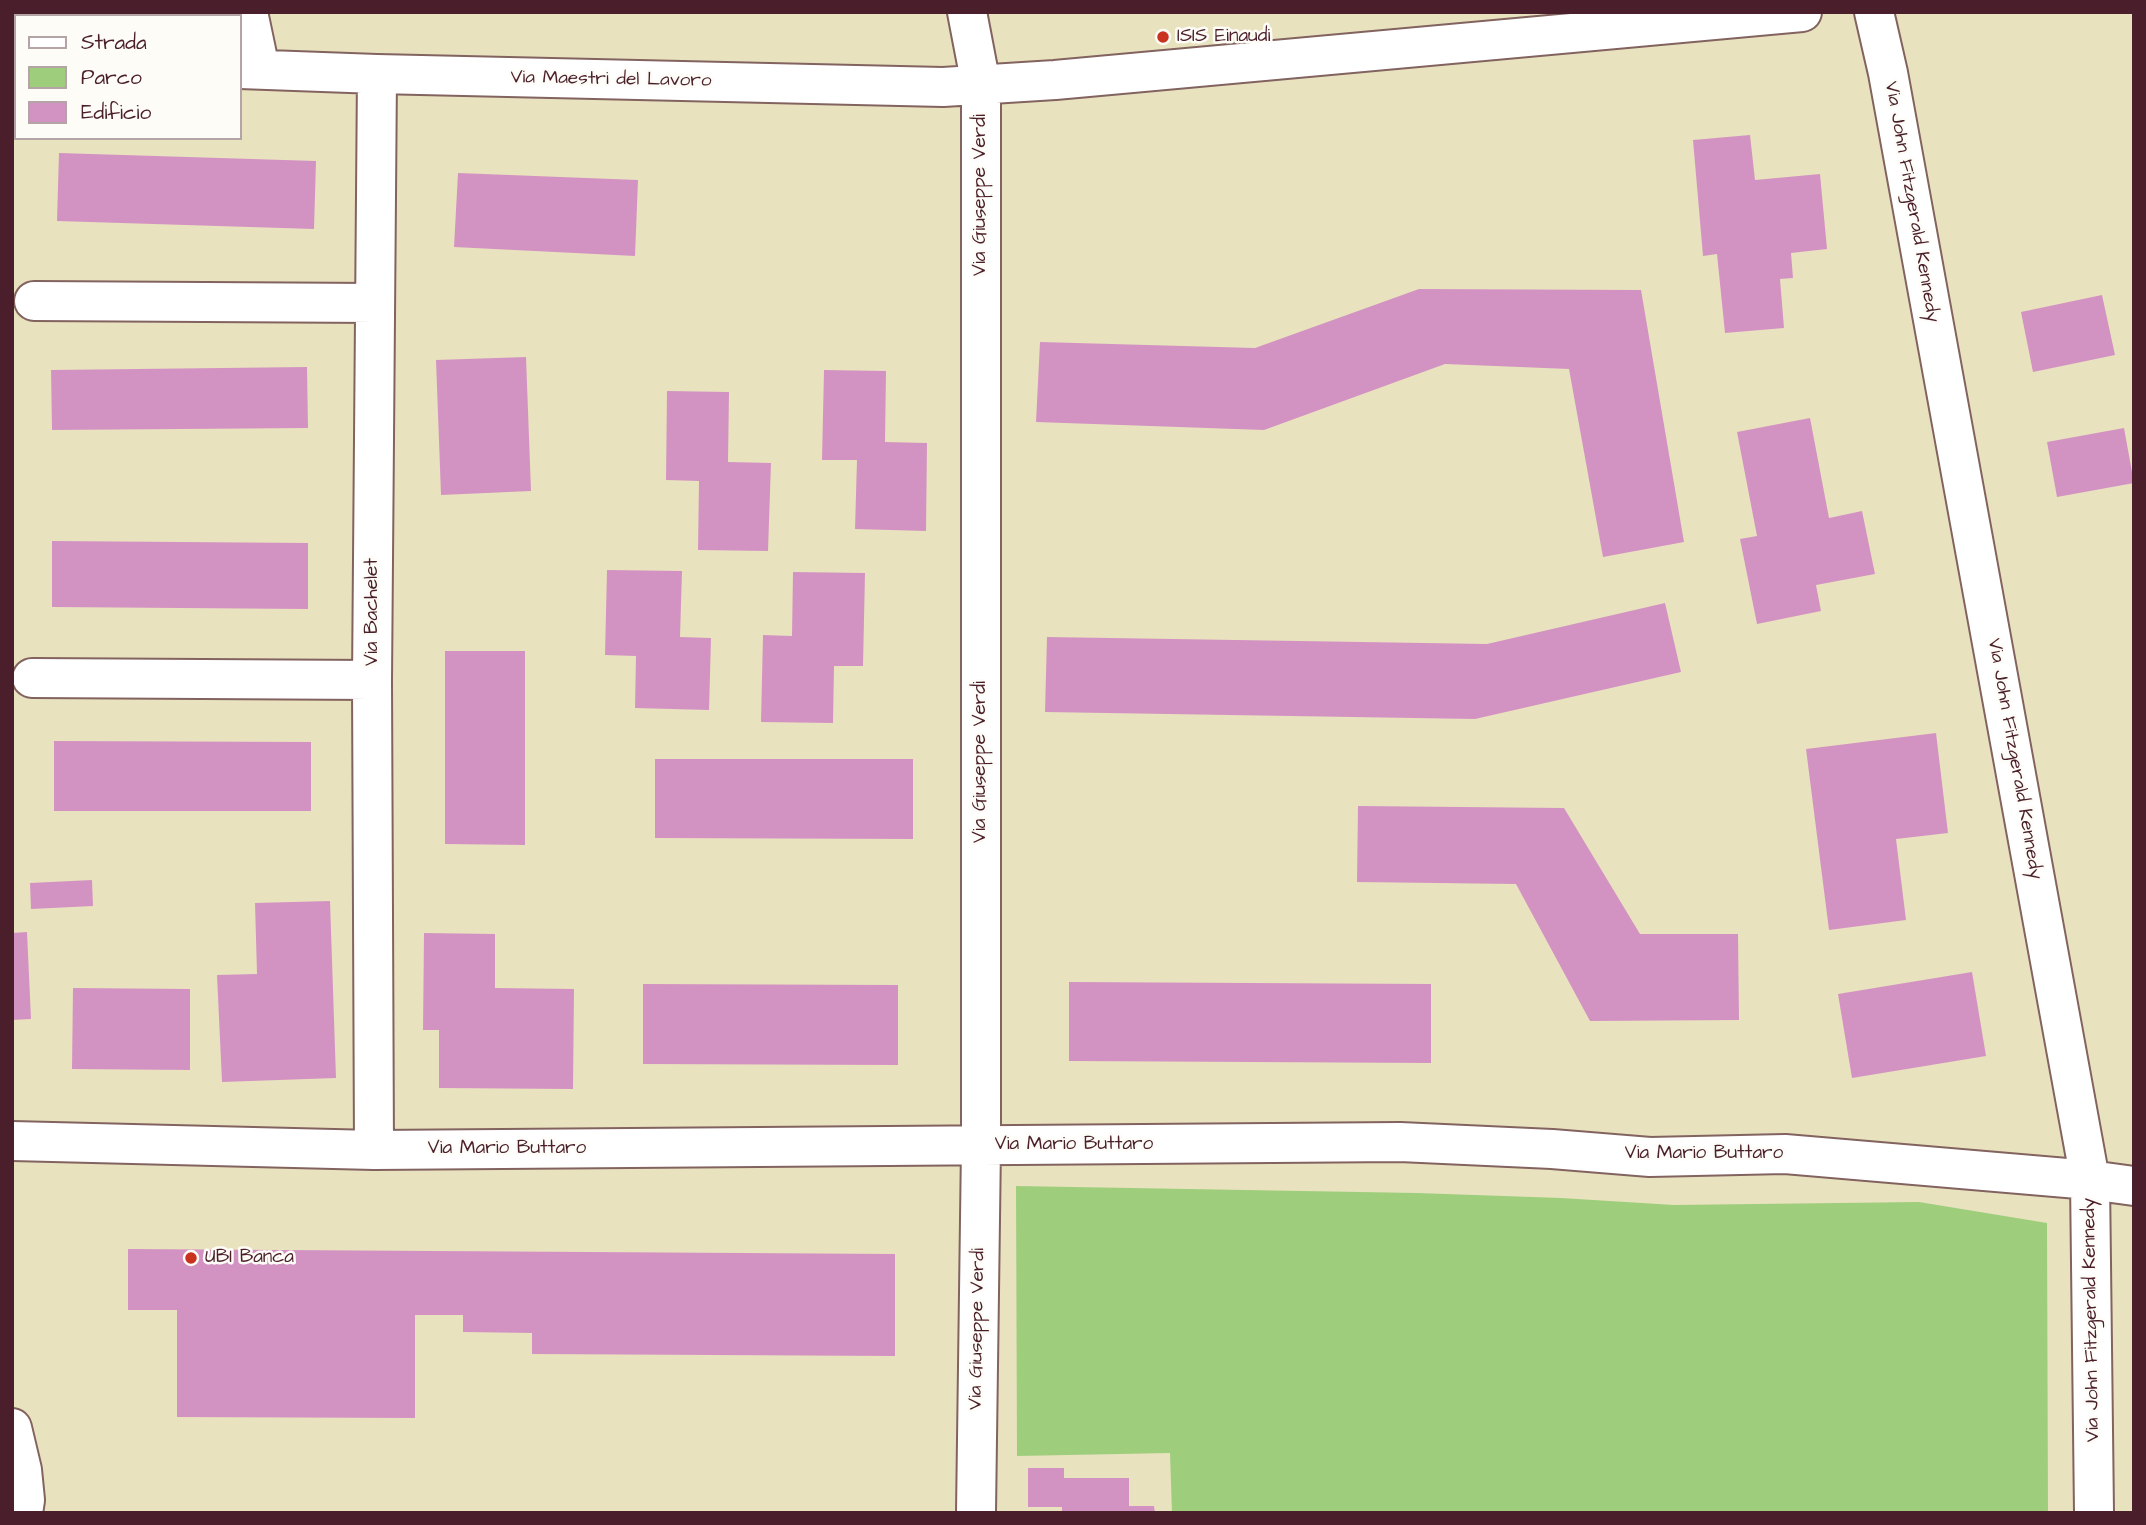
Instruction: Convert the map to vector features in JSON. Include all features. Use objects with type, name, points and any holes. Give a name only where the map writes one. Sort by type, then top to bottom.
[{"type":"street","points":[[248,12],[250,69]]},
{"type":"street","name":"Via Giuseppe Verdi","points":[[967,12],[981,85],[981,1146],[976,1513]]},
{"type":"street","name":"Via Maestri del Lavoro","points":[[250,69],[897,87],[981,85],[1802,12]]},
{"type":"street","name":"Via John Fitzgerald Kennedy","points":[[1874,12],[1901,146],[2090,1180],[2094,1513]]},
{"type":"street","name":"Via Bachelet","points":[[374,1150],[373,680],[377,74]]},
{"type":"street","points":[[34,301],[375,303]]},
{"type":"street","points":[[32,678],[373,680]]},
{"type":"street","name":"Via Mario Buttaro","points":[[12,1142],[374,1150],[1448,1143],[1650,1157],[1785,1154],[2134,1186]]},
{"type":"street","points":[[12,1428],[22,1470],[25,1500],[23,1513]]},
{"type":"green space","points":[[1016,1186],[1417,1193],[1674,1205],[1919,1202],[2047,1223],[2048,1513],[1172,1513],[1170,1453],[1017,1456]]},
{"type":"building","points":[[1750,135],[1755,180],[1820,174],[1827,249],[1791,253],[1793,278],[1780,279],[1784,328],[1725,333],[1717,254],[1703,256],[1693,140]]},
{"type":"building","points":[[59,153],[316,161],[314,229],[57,221]]},
{"type":"building","points":[[458,173],[638,180],[635,256],[454,247]]},
{"type":"building","points":[[1419,289],[1641,290],[1684,542],[1603,557],[1569,369],[1445,364],[1264,430],[1036,422],[1040,342],[1255,348]]},
{"type":"building","points":[[2102,295],[2115,355],[2033,372],[2021,312]]},
{"type":"building","points":[[526,357],[531,491],[441,495],[436,360]]},
{"type":"building","points":[[307,367],[308,428],[52,430],[51,370]]},
{"type":"building","points":[[824,370],[886,371],[885,442],[927,443],[926,531],[855,529],[857,460],[822,460]]},
{"type":"building","points":[[667,391],[729,392],[728,462],[771,463],[768,551],[698,550],[699,481],[666,480]]},
{"type":"building","points":[[1810,418],[1829,518],[1862,511],[1875,574],[1816,585],[1821,611],[1757,624],[1740,539],[1757,536],[1737,432]]},
{"type":"building","points":[[2124,428],[2134,483],[2057,497],[2047,442]]},
{"type":"building","points":[[52,541],[308,543],[308,609],[52,607]]},
{"type":"building","points":[[607,570],[682,571],[680,637],[711,638],[709,710],[635,708],[636,656],[605,655]]},
{"type":"building","points":[[793,572],[865,573],[863,666],[834,666],[833,723],[761,722],[763,635],[792,636]]},
{"type":"building","points":[[1665,603],[1681,672],[1475,719],[1045,712],[1047,637],[1487,644]]},
{"type":"building","points":[[445,651],[525,651],[525,845],[445,844]]},
{"type":"building","points":[[1936,733],[1948,833],[1896,839],[1906,920],[1829,930],[1806,749]]},
{"type":"building","points":[[54,741],[311,742],[311,811],[54,811]]},
{"type":"building","points":[[655,759],[913,759],[913,839],[655,838]]},
{"type":"building","points":[[1358,806],[1564,808],[1640,934],[1738,934],[1739,1020],[1590,1021],[1516,884],[1357,882]]},
{"type":"building","points":[[92,880],[93,906],[31,909],[30,883]]},
{"type":"building","points":[[330,901],[336,1078],[222,1082],[217,975],[257,974],[255,903]]},
{"type":"building","points":[[27,932],[31,1019],[12,1020],[12,933]]},
{"type":"building","points":[[424,933],[495,934],[495,988],[574,989],[573,1089],[439,1088],[439,1030],[423,1030]]},
{"type":"building","points":[[1972,972],[1986,1056],[1852,1078],[1838,994]]},
{"type":"building","points":[[1069,982],[1431,984],[1431,1063],[1069,1061]]},
{"type":"building","points":[[643,984],[898,985],[898,1065],[643,1064]]},
{"type":"building","points":[[73,988],[190,989],[190,1070],[72,1069]]},
{"type":"building","points":[[128,1249],[895,1254],[895,1356],[532,1354],[532,1333],[463,1332],[463,1315],[415,1315],[415,1418],[177,1417],[177,1310],[128,1310]]},
{"type":"building","points":[[1028,1468],[1064,1468],[1064,1478],[1129,1478],[1129,1506],[1154,1506],[1155,1513],[1062,1513],[1062,1507],[1028,1507]]},
{"type":"place","name":"ISIS Einaudi","points":[[1163,37]]},
{"type":"place","name":"UBI Banca","points":[[191,1258]]}]
